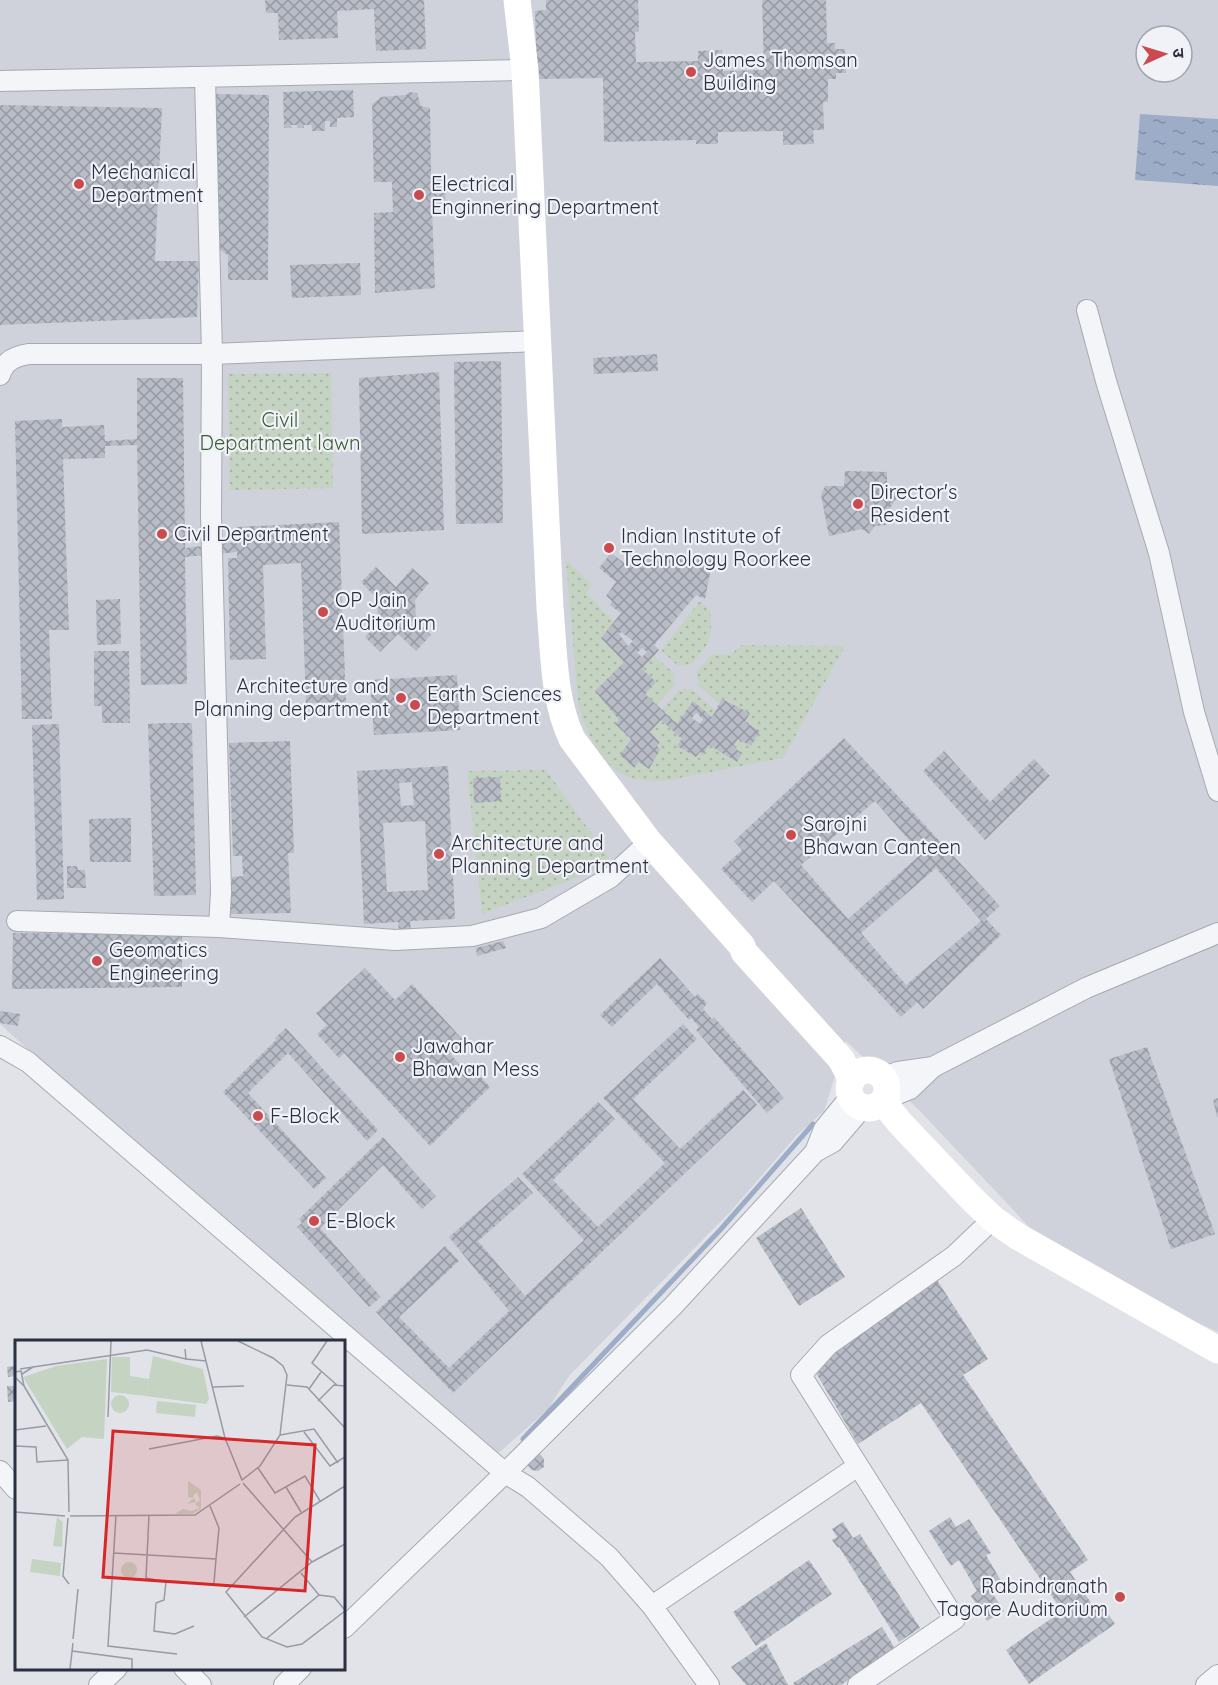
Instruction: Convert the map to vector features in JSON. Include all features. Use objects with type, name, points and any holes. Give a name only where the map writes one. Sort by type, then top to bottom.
[{"type":"street","points":[[517,0],[525,70],[550,608],[556,678],[566,726],[573,739],[649,842],[744,952],[864,1087],[891,1112],[993,1219],[1017,1236],[1218,1350]]},
{"type":"street","points":[[0,81],[525,70]]},
{"type":"street","points":[[205,77],[212,354],[211,515],[221,892],[219,927]]},
{"type":"street","points":[[1087,310],[1106,381],[1159,553],[1194,712],[1218,791]]},
{"type":"street","points":[[0,375],[2,369],[14,356],[29,354],[212,354],[538,341]]},
{"type":"street","points":[[17,921],[219,927],[395,940],[472,936],[541,918],[610,877],[649,842]]},
{"type":"street","points":[[345,1627],[505,1473],[673,1306],[815,1152],[833,1142],[864,1087],[897,1072],[933,1067],[1086,988],[1218,933]]},
{"type":"street","points":[[0,1046],[28,1062],[505,1473],[528,1487],[609,1557],[652,1606],[710,1685]]},
{"type":"street","points":[[858,1685],[955,1619],[801,1375],[828,1345],[954,1256],[993,1219]]},
{"type":"street","points":[[652,1606],[858,1466]]},
{"type":"street","points":[[0,1471],[15,1488]]},
{"type":"street","points":[[99,1685],[115,1670]]},
{"type":"street","points":[[186,1670],[201,1685]]},
{"type":"street","points":[[284,1685],[299,1670]]},
{"type":"street","points":[[1206,1685],[1218,1675]]},
{"type":"shaded area","name":"Indian Institute of Technology Roorkee","points":[[0,0],[1218,0],[1218,1332],[1187,1318],[1034,1232],[919,1110],[846,1041],[824,1111],[797,1135],[730,1212],[569,1376],[548,1409],[484,1466],[0,1024]]},
{"type":"green space","name":"Civil Department lawn","points":[[331,373],[333,488],[230,490],[228,374]]},
{"type":"green space","points":[[566,560],[592,584],[586,593],[614,622],[624,662],[619,720],[615,725],[631,739],[620,755],[634,767],[660,741],[650,732],[661,720],[682,739],[677,746],[696,757],[700,752],[704,754],[709,745],[737,762],[742,753],[733,747],[738,739],[751,746],[760,731],[745,722],[750,713],[723,699],[720,704],[697,684],[699,682],[696,673],[712,654],[730,655],[742,645],[845,646],[783,758],[664,781],[631,778],[608,764],[594,745],[578,702]]},
{"type":"green space","points":[[700,601],[710,611],[709,641],[690,666],[688,664],[685,667],[682,664],[679,667],[661,650]]},
{"type":"green space","points":[[654,656],[674,673],[672,675],[675,678],[673,681],[675,684],[657,705],[645,694],[656,682],[642,669]]},
{"type":"green space","points":[[685,688],[688,691],[690,688],[715,710],[712,717],[693,701],[677,724],[662,710],[679,690],[682,691]]},
{"type":"green space","points":[[546,770],[609,858],[591,872],[482,914],[467,771]]},
{"type":"water","points":[[1140,114],[1218,119],[1218,186],[1135,180]]},
{"type":"building","points":[[265,0],[424,0],[426,49],[376,51],[374,9],[337,11],[338,38],[279,40],[278,13],[266,13]]},
{"type":"building","name":"James Thomsan Building","points":[[546,0],[638,0],[639,32],[635,32],[636,62],[698,61],[698,51],[722,50],[723,71],[764,70],[762,0],[826,0],[827,43],[835,43],[835,49],[845,49],[846,73],[836,73],[836,79],[828,79],[828,102],[823,102],[824,130],[813,130],[814,144],[783,145],[783,131],[718,132],[718,144],[696,144],[696,140],[604,142],[603,78],[537,79],[535,11],[546,10]]},
{"type":"building","points":[[353,90],[354,117],[337,118],[337,127],[330,127],[330,121],[325,121],[325,131],[312,131],[312,125],[297,128],[297,125],[291,125],[292,128],[284,128],[283,92]]},
{"type":"building","name":"Electrical Enginnering Department","points":[[409,92],[417,93],[421,106],[430,108],[431,175],[444,173],[446,208],[432,209],[435,288],[375,293],[374,213],[393,212],[392,182],[374,182],[372,104],[380,97],[406,95]]},
{"type":"building","points":[[211,94],[269,95],[268,280],[228,280],[228,255],[210,244]]},
{"type":"building","name":"Mechanical Department","points":[[0,105],[162,108],[155,261],[199,261],[197,317],[0,325]]},
{"type":"building","points":[[360,263],[361,295],[292,298],[290,265]]},
{"type":"building","points":[[657,354],[658,371],[594,374],[593,358]]},
{"type":"building","points":[[501,361],[503,523],[456,524],[454,362]]},
{"type":"building","points":[[439,372],[444,530],[362,534],[359,378]]},
{"type":"building","points":[[137,378],[183,378],[185,548],[236,542],[236,527],[339,522],[346,702],[306,703],[301,563],[263,565],[266,659],[230,660],[228,558],[237,558],[237,552],[185,557],[187,684],[141,685],[137,445],[105,446],[105,458],[63,459],[69,630],[49,630],[52,719],[22,719],[15,421],[62,419],[62,427],[104,425],[105,441],[137,439]]},
{"type":"building","name":"Director's Resident","points":[[845,471],[887,472],[887,487],[899,495],[887,512],[887,525],[875,526],[869,534],[862,529],[829,536],[821,495],[825,486],[844,486]]},
{"type":"building","points":[[611,553],[628,566],[638,553],[644,558],[648,553],[713,558],[705,599],[696,595],[654,645],[659,650],[642,669],[656,682],[645,694],[677,724],[693,701],[712,717],[722,699],[750,713],[745,722],[760,731],[751,746],[738,739],[733,747],[742,753],[737,762],[709,745],[703,755],[700,752],[696,757],[677,746],[682,739],[661,720],[650,732],[660,742],[657,746],[660,750],[649,769],[639,762],[634,768],[620,755],[631,739],[615,724],[619,720],[595,691],[624,662],[601,638],[621,613],[610,605],[612,601],[606,596],[616,582],[599,568]],"holes":[[[621,632],[633,641],[628,646],[619,634]],[[642,648],[647,652],[642,657],[637,653]],[[696,713],[703,719],[700,724],[692,718]]]},
{"type":"building","points":[[376,567],[396,587],[412,568],[429,583],[415,600],[416,620],[431,635],[416,651],[398,634],[380,652],[365,637],[378,623],[377,599],[361,582]]},
{"type":"building","points":[[120,599],[121,644],[97,645],[96,600]]},
{"type":"building","points":[[94,651],[129,651],[130,723],[102,723],[102,706],[94,706]]},
{"type":"building","name":"Earth Sciences Department","points":[[457,675],[460,730],[374,735],[370,680]]},
{"type":"building","points":[[192,723],[196,895],[154,896],[148,724]]},
{"type":"building","points":[[59,724],[64,899],[37,900],[32,725]]},
{"type":"building","points":[[844,738],[1000,906],[986,919],[1001,935],[923,1009],[917,1002],[901,1017],[774,881],[752,902],[721,869],[742,850],[734,841]],"holes":[[[875,801],[921,854],[848,919],[801,865]],[[936,868],[981,921],[906,985],[861,933]]]},
{"type":"building","points":[[290,741],[294,853],[288,853],[291,913],[230,914],[229,882],[232,882],[232,877],[243,876],[242,856],[233,856],[229,743]]},
{"type":"building","points":[[944,751],[990,802],[1034,759],[1050,776],[985,840],[923,771]]},
{"type":"building","name":"Architecture and Planning Department","points":[[448,766],[455,919],[410,921],[411,930],[399,931],[398,922],[364,924],[357,771]],"holes":[[[412,782],[414,805],[401,806],[399,783]],[[425,821],[428,890],[387,892],[383,823]]]},
{"type":"building","points":[[500,777],[501,801],[474,803],[473,778]]},
{"type":"building","points":[[131,818],[131,862],[90,862],[89,819]]},
{"type":"building","points":[[67,866],[77,866],[78,870],[85,870],[86,888],[67,888]]},
{"type":"building","name":"Geomatics Engineering","points":[[13,933],[182,935],[182,987],[12,989]]},
{"type":"building","points":[[503,941],[506,948],[477,956],[476,948]]},
{"type":"building","points":[[660,958],[695,997],[698,994],[707,1003],[703,1009],[712,1019],[714,1017],[784,1098],[767,1113],[696,1030],[699,1027],[691,1018],[689,1020],[657,984],[612,1027],[600,1015]]},
{"type":"building","name":"Jawahar Bhawan Mess","points":[[365,968],[395,1000],[412,984],[465,1042],[451,1055],[466,1071],[471,1066],[490,1087],[430,1146],[344,1053],[339,1058],[317,1034],[327,1025],[316,1013]]},
{"type":"building","points":[[0,1011],[20,1014],[18,1026],[0,1023]]},
{"type":"building","points":[[683,1024],[697,1039],[633,1099],[680,1149],[743,1090],[757,1105],[453,1393],[376,1312],[445,1246],[459,1261],[399,1317],[449,1368],[509,1311],[449,1237],[518,1177],[533,1193],[478,1241],[525,1296],[584,1240],[522,1174],[598,1102],[615,1119],[553,1180],[598,1227],[665,1163],[603,1098]]},
{"type":"building","name":"F-Block","points":[[286,1028],[378,1130],[367,1141],[288,1053],[248,1093],[326,1178],[314,1189],[223,1092]]},
{"type":"building","points":[[1147,1047],[1215,1234],[1171,1249],[1109,1059]]},
{"type":"building","points":[[1218,1098],[1218,1117],[1217,1117],[1213,1100]]},
{"type":"building","name":"E-Block","points":[[383,1137],[436,1196],[422,1209],[383,1165],[320,1228],[381,1297],[369,1307],[297,1227],[302,1223],[299,1219]]},
{"type":"building","points":[[801,1208],[845,1277],[799,1306],[756,1238]]},
{"type":"building","points":[[937,1280],[988,1359],[963,1375],[1088,1560],[1070,1572],[1096,1610],[1102,1605],[1115,1624],[1029,1684],[1006,1650],[1062,1611],[921,1403],[858,1444],[813,1368]]},
{"type":"building","points":[[15,1366],[15,1376],[8,1377],[7,1367]]},
{"type":"building","points":[[7,1386],[14,1386],[15,1401],[8,1402]]},
{"type":"building","points":[[533,1454],[540,1454],[544,1459],[544,1467],[538,1471],[532,1470],[527,1465]]},
{"type":"building","points":[[950,1517],[956,1527],[969,1519],[991,1553],[986,1555],[1001,1581],[989,1588],[1004,1611],[987,1621],[971,1596],[977,1591],[959,1560],[951,1566],[929,1531]]},
{"type":"building","points":[[843,1522],[853,1538],[860,1534],[920,1628],[899,1642],[839,1547],[832,1540],[837,1537],[832,1529]]},
{"type":"building","points":[[809,1560],[832,1594],[756,1646],[733,1612]]},
{"type":"building","points":[[882,1627],[896,1650],[841,1685],[794,1685],[793,1683]]},
{"type":"building","points":[[766,1643],[788,1685],[746,1685],[731,1667]]},
{"type":"waterway","points":[[523,1439],[721,1229],[813,1124]]},
{"type":"place","name":"James Thomsan Building","points":[[691,72]]},
{"type":"place","name":"Mechanical Department","points":[[79,184]]},
{"type":"place","name":"Electrical Enginnering Department","points":[[419,195]]},
{"type":"place","name":"Director's Resident","points":[[858,504]]},
{"type":"place","name":"Civil Department","points":[[162,534]]},
{"type":"place","name":"Indian Institute of Technology Roorkee","points":[[609,548]]},
{"type":"place","name":"OP Jain Auditorium","points":[[323,612]]},
{"type":"place","name":"Architecture and Planning department","points":[[401,698]]},
{"type":"place","name":"Earth Sciences Department","points":[[415,705]]},
{"type":"place","name":"Sarojni Bhawan Canteen","points":[[791,835]]},
{"type":"place","name":"Architecture and Planning Department","points":[[439,854]]},
{"type":"place","name":"Geomatics Engineering","points":[[97,961]]},
{"type":"place","name":"Jawahar Bhawan Mess","points":[[400,1057]]},
{"type":"place","name":"F-Block","points":[[258,1116]]},
{"type":"place","name":"E-Block","points":[[314,1221]]},
{"type":"place","name":"Rabindranath Tagore Auditorium","points":[[1120,1597]]}]
